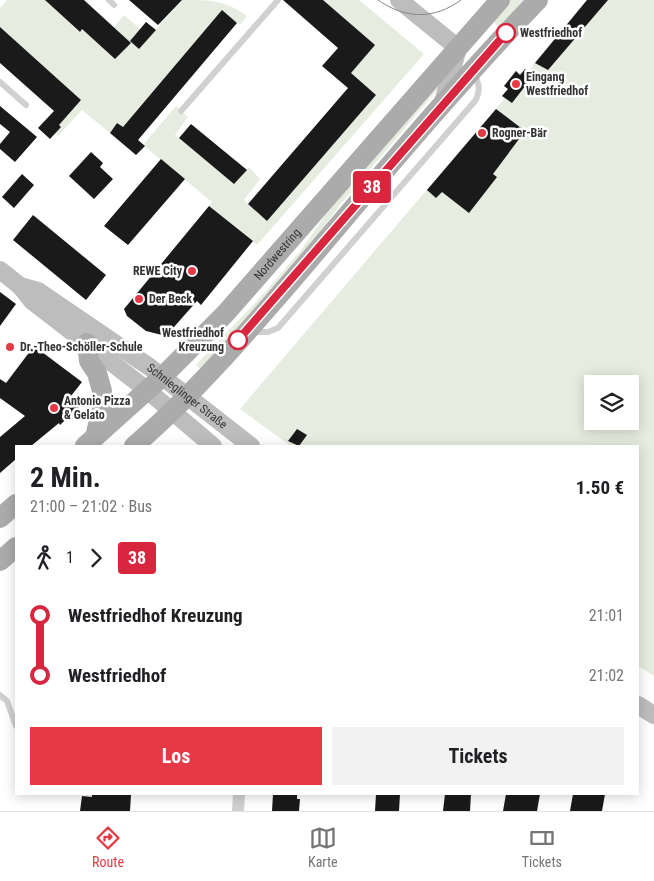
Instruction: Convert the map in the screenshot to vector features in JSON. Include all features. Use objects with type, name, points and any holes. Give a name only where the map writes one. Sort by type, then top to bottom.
[{"type":"main road","points":[[399,0],[458,48]]},
{"type":"main road","name":"Nordwestring","points":[[90,442],[163,376],[213,327],[271,264],[500,0]]},
{"type":"main road","name":"Nordwestring","points":[[135,445],[187,396],[246,331],[473,70],[538,0]]},
{"type":"main road","name":"Nordwestring","points":[[442,106],[458,48]]},
{"type":"main road","name":"Schnieglinger Straße","points":[[0,270],[20,286],[32,300],[147,390],[212,445]]},
{"type":"main road","name":"Schnieglinger Straße","points":[[20,286],[38,291],[163,376],[250,445]]},
{"type":"main road","points":[[87,344],[89,361],[100,380],[102,391],[102,408],[90,442]]},
{"type":"main road","points":[[0,518],[15,505]]},
{"type":"main road","points":[[0,561],[15,548]]},
{"type":"main road","points":[[639,706],[654,715]]},
{"type":"street","points":[[238,811],[239,795]]},
{"type":"lane","points":[[181,111],[278,0]]},
{"type":"lane","points":[[246,331],[268,332],[278,328],[475,101],[479,95],[479,88],[473,70]]},
{"type":"lane","points":[[0,82],[26,105]]},
{"type":"lane","points":[[0,695],[7,701],[15,723]]},
{"type":"shaded area","points":[[7,0],[50,0],[48,3],[79,32],[82,29],[115,59],[131,43],[114,27],[124,15],[140,29],[133,37],[139,42],[136,46],[139,49],[182,0],[217,2],[232,7],[247,16],[240,25],[223,11],[123,127],[117,123],[110,133],[82,110],[58,136],[55,133],[61,127],[59,125],[81,100],[0,27],[0,8]]},
{"type":"shaded area","points":[[323,0],[359,0],[424,54],[257,245],[209,206],[212,202],[143,145],[176,106],[188,117],[175,135],[234,183],[249,167],[260,179],[244,200],[267,221],[376,95],[350,73]]},
{"type":"shaded area","points":[[509,0],[529,0],[501,29],[491,20]]},
{"type":"shaded area","name":"Westfriedhof","points":[[587,0],[654,0],[654,676],[639,667],[639,445],[290,445],[240,409],[505,98],[502,96],[508,89],[504,86],[516,71],[520,74],[525,69],[528,71]]},
{"type":"shaded area","points":[[444,74],[443,83],[340,205],[312,244],[202,370],[196,365],[268,289],[301,250],[327,213]]},
{"type":"building","points":[[45,0],[84,0],[131,43],[115,59],[82,29],[80,32]]},
{"type":"building","points":[[129,0],[182,0],[158,25]]},
{"type":"building","points":[[283,0],[323,0],[375,45],[351,73],[376,95],[267,221],[248,204],[348,88],[322,66],[338,48]]},
{"type":"building","points":[[587,0],[608,0],[548,70],[535,63]]},
{"type":"building","points":[[222,10],[237,23],[138,140],[145,146],[136,155],[110,133],[117,123],[123,127]]},
{"type":"building","points":[[146,22],[156,30],[139,49],[130,41]]},
{"type":"building","points":[[0,27],[81,100],[59,125],[61,127],[50,139],[38,128],[54,111],[0,63]]},
{"type":"building","name":"Eingang Westfriedhof","points":[[525,69],[533,76],[512,103],[502,96],[508,89],[504,86],[516,71],[520,75]]},
{"type":"building","points":[[0,106],[37,137],[15,162],[0,149],[0,144],[10,132],[0,124]]},
{"type":"building","points":[[496,109],[525,131],[493,174],[497,177],[469,213],[442,192],[436,198],[427,190]]},
{"type":"building","points":[[191,124],[247,170],[234,184],[179,138]]},
{"type":"building","points":[[91,152],[103,163],[100,167],[113,179],[94,199],[69,176]]},
{"type":"building","points":[[161,159],[185,179],[128,245],[104,226]]},
{"type":"building","points":[[22,174],[34,185],[14,208],[2,197]]},
{"type":"building","name":"REWE City","points":[[209,206],[253,241],[201,305],[197,301],[166,336],[146,331],[127,316],[124,309]]},
{"type":"building","points":[[33,215],[106,275],[86,300],[13,240]]},
{"type":"building","points":[[0,292],[16,304],[0,326]]},
{"type":"building","points":[[34,346],[82,382],[71,396],[81,405],[60,425],[59,423],[32,445],[15,445],[15,460],[0,473],[0,437],[25,416],[0,398],[0,379],[6,383]]},
{"type":"building","points":[[297,429],[307,435],[300,445],[288,441]]},
{"type":"building","points":[[92,795],[131,795],[130,811],[80,811],[82,796],[92,797]]},
{"type":"building","points":[[273,795],[297,795],[297,799],[300,799],[299,811],[272,811]]},
{"type":"building","points":[[376,795],[400,795],[399,811],[375,811]]},
{"type":"building","points":[[445,795],[471,795],[470,811],[443,811]]},
{"type":"building","points":[[506,795],[540,795],[537,811],[503,811]]},
{"type":"building","points":[[573,795],[605,795],[602,811],[570,811]]},
{"type":"tram line","points":[[378,0],[399,11],[420,15],[430,14],[451,7],[461,0]]},
{"type":"bus line","name":"38","points":[[238,340],[506,33]]},
{"type":"place","name":"Westfriedhof","points":[[506,33]]},
{"type":"place","name":"Eingang Westfriedhof","points":[[516,84]]},
{"type":"place","name":"Rogner-Bär","points":[[482,133]]},
{"type":"place","name":"REWE City","points":[[192,271]]},
{"type":"place","name":"Der Beck","points":[[139,299]]},
{"type":"place","name":"Westfriedhof Kreuzung","points":[[238,340]]},
{"type":"place","name":"Dr.-Theo-Schöller-Schule","points":[[10,347]]},
{"type":"place","name":"Antonio Pizza & Gelato","points":[[54,408]]}]
